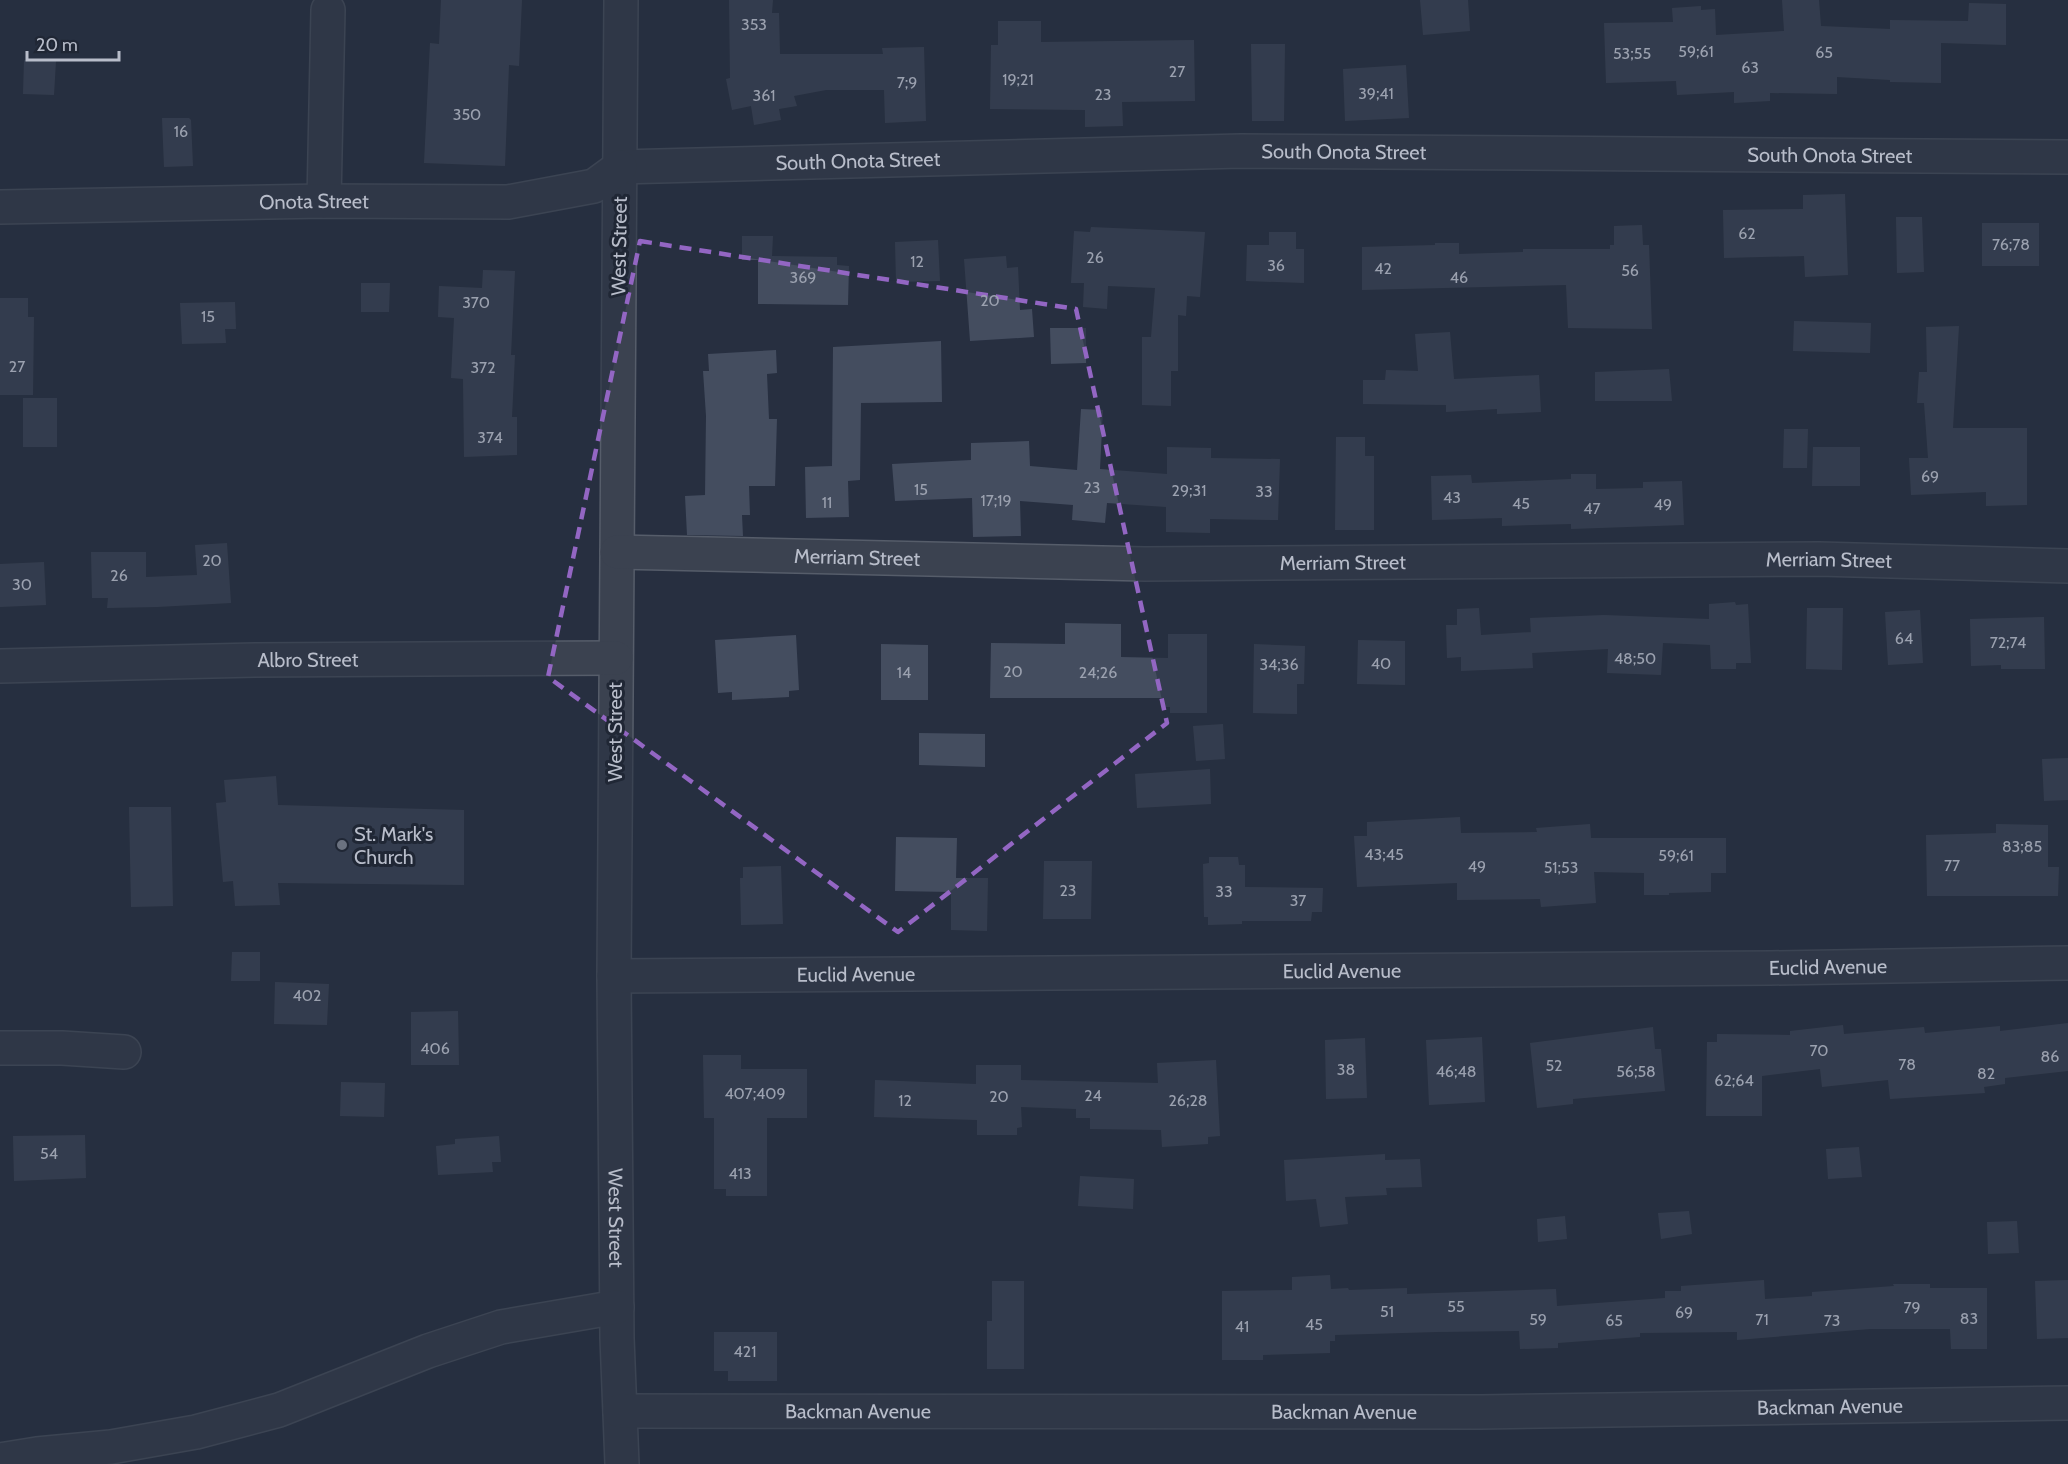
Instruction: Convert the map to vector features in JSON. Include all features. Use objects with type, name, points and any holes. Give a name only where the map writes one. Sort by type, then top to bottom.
[{"type":"street","name":"West Street","points":[[621,0],[614,976],[617,1307],[622,1464]]},
{"type":"street","points":[[324,201],[328,10]]},
{"type":"street","name":"South Onota Street","points":[[620,167],[1241,151],[2068,157]]},
{"type":"street","name":"Onota Street","points":[[0,207],[324,201],[508,202],[594,186],[620,167]]},
{"type":"street","name":"Merriam Street","points":[[616,552],[1145,564],[1820,559],[2068,566]]},
{"type":"street","name":"Albro Street","points":[[0,666],[243,661],[616,658]]},
{"type":"street","name":"Euclid Avenue","points":[[614,976],[1760,968],[2068,963]]},
{"type":"street","points":[[0,1048],[62,1048],[124,1052]]},
{"type":"street","points":[[0,1460],[111,1447],[196,1432],[279,1410],[428,1352],[501,1327],[617,1307]]},
{"type":"street","name":"Backman Avenue","points":[[620,1411],[1481,1412],[2068,1403]]},
{"type":"highlighted area","points":[[640,241],[1076,309],[1167,723],[898,932],[548,677]]},
{"type":"building","points":[[441,0],[522,0],[519,66],[509,65],[505,166],[424,163],[430,43],[439,44]]},
{"type":"building","points":[[729,0],[773,0],[772,13],[779,13],[780,54],[883,54],[882,48],[924,47],[926,121],[885,123],[884,90],[826,90],[794,96],[797,106],[779,109],[781,120],[754,125],[751,106],[732,110],[726,79],[730,78]]},
{"type":"building","points":[[1420,0],[1468,0],[1470,31],[1423,35]]},
{"type":"building","points":[[1782,0],[1819,0],[1821,26],[1890,29],[1890,20],[1968,21],[1969,3],[2006,4],[2006,45],[1941,43],[1941,83],[1890,82],[1890,80],[1837,77],[1837,94],[1770,93],[1770,101],[1734,103],[1734,92],[1677,95],[1676,81],[1606,83],[1604,23],[1673,22],[1672,8],[1701,6],[1701,10],[1715,9],[1716,35],[1784,31]]},
{"type":"building","points":[[998,21],[1041,21],[1041,42],[1194,40],[1195,101],[1122,102],[1123,126],[1085,127],[1085,110],[990,109],[991,45],[998,45]]},
{"type":"building","points":[[1251,44],[1285,44],[1284,121],[1252,121]]},
{"type":"building","points":[[24,60],[56,61],[54,95],[23,94]]},
{"type":"building","points":[[1406,65],[1409,118],[1345,121],[1343,69]]},
{"type":"building","points":[[162,118],[189,118],[191,120],[193,166],[164,167]]},
{"type":"building","points":[[1845,194],[1848,275],[1805,277],[1804,256],[1724,258],[1723,210],[1803,209],[1803,195]]},
{"type":"building","points":[[1896,217],[1922,217],[1924,272],[1897,273]]},
{"type":"building","points":[[1982,223],[2039,223],[2039,266],[1982,266]]},
{"type":"building","points":[[1642,225],[1643,245],[1649,245],[1652,329],[1568,328],[1566,285],[1362,290],[1362,247],[1459,243],[1459,254],[1523,252],[1523,249],[1610,249],[1610,245],[1614,245],[1614,226]]},
{"type":"building","points":[[1091,227],[1205,232],[1200,297],[1187,296],[1186,316],[1178,315],[1178,371],[1171,371],[1171,406],[1142,405],[1142,337],[1151,337],[1155,288],[1108,286],[1107,309],[1083,307],[1084,283],[1071,283],[1074,231],[1090,232]]},
{"type":"building","points":[[1269,232],[1296,232],[1296,249],[1304,249],[1304,283],[1246,281],[1247,245],[1269,245]]},
{"type":"building","points":[[742,236],[773,236],[772,256],[837,257],[837,265],[849,266],[848,305],[758,304],[758,260],[742,260]]},
{"type":"building","points":[[938,240],[940,281],[896,282],[895,242]]},
{"type":"building","points":[[1006,256],[1007,268],[1018,267],[1020,310],[1032,309],[1034,337],[970,341],[964,259]]},
{"type":"building","points":[[483,270],[515,271],[511,355],[515,355],[512,417],[517,417],[517,455],[464,457],[463,379],[451,378],[454,318],[438,317],[439,286],[482,288]]},
{"type":"building","points":[[361,283],[390,283],[389,312],[361,312]]},
{"type":"building","points":[[0,298],[28,298],[28,317],[34,317],[33,395],[0,395]]},
{"type":"building","points":[[235,302],[236,329],[225,329],[226,343],[182,344],[180,303]]},
{"type":"building","points":[[1794,321],[1871,323],[1870,353],[1793,351]]},
{"type":"building","points":[[1959,326],[1953,428],[2027,428],[2027,505],[1986,506],[1986,492],[1911,495],[1909,458],[1928,458],[1924,403],[1917,403],[1919,372],[1927,372],[1926,327]]},
{"type":"building","points":[[1050,328],[1086,328],[1086,363],[1051,364]]},
{"type":"building","points":[[1450,332],[1454,379],[1539,375],[1541,412],[1497,414],[1497,409],[1446,412],[1446,405],[1363,404],[1363,380],[1385,380],[1386,370],[1418,371],[1415,334]]},
{"type":"building","points":[[941,341],[942,402],[861,403],[860,480],[848,481],[849,517],[806,518],[805,467],[832,466],[833,347]]},
{"type":"building","points":[[776,350],[777,373],[767,374],[769,419],[777,419],[775,486],[749,486],[750,515],[742,515],[743,536],[687,535],[685,496],[705,495],[706,416],[703,371],[709,371],[708,354]]},
{"type":"building","points":[[1669,369],[1672,401],[1595,401],[1595,372]]},
{"type":"building","points":[[23,398],[57,398],[57,447],[23,447]]},
{"type":"building","points":[[1081,409],[1103,410],[1100,469],[1167,474],[1167,447],[1211,448],[1211,458],[1280,459],[1278,520],[1210,519],[1210,533],[1166,532],[1166,507],[1107,503],[1105,523],[1072,520],[1073,505],[1020,501],[1021,536],[973,537],[972,498],[895,501],[892,464],[971,460],[971,443],[1029,441],[1030,466],[1077,470]]},
{"type":"building","points":[[1784,429],[1808,429],[1807,468],[1783,468]]},
{"type":"building","points":[[1336,437],[1365,437],[1365,456],[1374,456],[1374,530],[1335,530]]},
{"type":"building","points":[[1813,447],[1860,447],[1860,486],[1812,486]]},
{"type":"building","points":[[1571,474],[1596,474],[1596,489],[1643,488],[1643,482],[1682,481],[1684,525],[1571,529],[1571,524],[1502,526],[1502,518],[1432,520],[1431,476],[1471,475],[1472,483],[1571,479]]},
{"type":"building","points":[[227,543],[231,603],[107,608],[108,598],[92,598],[91,552],[146,552],[146,577],[197,575],[195,545]]},
{"type":"building","points":[[44,562],[46,605],[0,607],[0,564]]},
{"type":"building","points":[[1735,602],[1736,605],[1748,604],[1751,663],[1736,663],[1736,669],[1711,669],[1710,645],[1663,643],[1661,675],[1607,673],[1608,649],[1532,653],[1530,618],[1604,615],[1709,619],[1709,604]]},
{"type":"building","points":[[1479,608],[1481,635],[1531,632],[1533,668],[1461,671],[1461,657],[1447,658],[1446,625],[1457,625],[1457,609]]},
{"type":"building","points":[[1807,608],[1843,608],[1842,670],[1806,669]]},
{"type":"building","points":[[1920,610],[1923,663],[1888,665],[1885,612]]},
{"type":"building","points":[[2044,617],[2045,669],[2001,669],[2001,665],[1971,666],[1970,619]]},
{"type":"building","points":[[1065,623],[1121,624],[1121,657],[1168,658],[1168,634],[1207,634],[1207,713],[1170,713],[1170,707],[1163,707],[1163,698],[990,698],[991,643],[1065,644]]},
{"type":"building","points":[[796,635],[799,690],[789,691],[789,697],[732,700],[732,692],[718,693],[715,640]]},
{"type":"building","points":[[1358,640],[1405,641],[1405,685],[1357,684]]},
{"type":"building","points":[[881,644],[928,645],[928,700],[881,700]]},
{"type":"building","points":[[1254,644],[1305,646],[1304,684],[1297,684],[1297,714],[1253,713]]},
{"type":"building","points":[[1223,724],[1225,759],[1196,761],[1193,726]]},
{"type":"building","points":[[919,733],[985,734],[985,767],[919,765]]},
{"type":"building","points":[[2068,758],[2068,800],[2044,801],[2042,759]]},
{"type":"building","points":[[1210,769],[1211,804],[1137,808],[1135,774]]},
{"type":"building","name":"St. Mark's Church","points":[[276,776],[278,805],[464,810],[464,885],[278,883],[280,905],[235,906],[233,881],[223,882],[216,803],[226,802],[224,780]]},
{"type":"building","points":[[129,807],[171,807],[173,906],[131,907]]},
{"type":"building","points":[[1460,817],[1461,833],[1537,832],[1536,828],[1590,824],[1591,838],[1726,838],[1726,873],[1711,873],[1711,892],[1644,895],[1644,873],[1594,872],[1596,903],[1541,907],[1540,899],[1457,900],[1457,883],[1357,887],[1354,836],[1367,836],[1367,822]]},
{"type":"building","points":[[1996,824],[2048,825],[2048,867],[2059,867],[2058,896],[1927,896],[1926,835],[1996,833]]},
{"type":"building","points":[[896,837],[957,838],[956,878],[988,878],[987,931],[951,930],[951,892],[895,891]]},
{"type":"building","points":[[1209,857],[1238,857],[1239,865],[1245,865],[1245,887],[1323,888],[1322,912],[1312,912],[1311,921],[1242,921],[1242,924],[1208,925],[1208,917],[1204,917],[1203,864],[1209,863]]},
{"type":"building","points":[[1044,861],[1092,861],[1091,919],[1043,919]]},
{"type":"building","points":[[781,866],[783,924],[741,925],[740,878],[743,878],[743,867]]},
{"type":"building","points":[[232,952],[260,952],[260,981],[231,981]]},
{"type":"building","points":[[275,982],[329,984],[327,1025],[274,1024]]},
{"type":"building","points":[[458,1011],[459,1065],[411,1065],[411,1012]]},
{"type":"building","points":[[2068,1023],[2068,1071],[2005,1078],[2005,1084],[1984,1087],[1985,1093],[1890,1099],[1888,1080],[1822,1087],[1820,1069],[1762,1076],[1762,1116],[1706,1116],[1707,1042],[1717,1042],[1717,1034],[1790,1035],[1790,1031],[1843,1025],[1844,1034],[1924,1027],[1925,1033],[2000,1026],[2000,1031]]},
{"type":"building","points":[[1653,1027],[1655,1049],[1661,1049],[1665,1091],[1573,1099],[1573,1104],[1537,1108],[1530,1043]]},
{"type":"building","points":[[1482,1037],[1485,1102],[1429,1105],[1426,1040]]},
{"type":"building","points":[[1365,1038],[1367,1098],[1326,1099],[1325,1040]]},
{"type":"building","points":[[703,1055],[741,1055],[741,1069],[807,1069],[807,1118],[767,1118],[767,1196],[726,1196],[726,1189],[714,1189],[714,1118],[704,1118]]},
{"type":"building","points":[[1216,1060],[1220,1136],[1208,1137],[1208,1144],[1162,1147],[1161,1130],[1090,1129],[1090,1118],[1076,1118],[1076,1109],[1021,1107],[1022,1127],[1017,1128],[1017,1135],[977,1135],[977,1120],[874,1117],[875,1080],[976,1084],[976,1065],[1021,1065],[1021,1080],[1158,1083],[1157,1063]]},
{"type":"building","points":[[341,1082],[385,1083],[384,1117],[340,1116]]},
{"type":"building","points":[[85,1135],[86,1178],[14,1181],[13,1136]]},
{"type":"building","points":[[499,1136],[501,1162],[492,1162],[493,1172],[438,1175],[436,1146],[455,1144],[455,1139]]},
{"type":"building","points":[[1859,1147],[1862,1177],[1828,1179],[1826,1149]]},
{"type":"building","points":[[1385,1154],[1385,1160],[1420,1159],[1422,1187],[1386,1188],[1387,1195],[1345,1197],[1348,1224],[1320,1227],[1316,1199],[1286,1201],[1284,1160]]},
{"type":"building","points":[[1080,1176],[1134,1179],[1133,1209],[1078,1206]]},
{"type":"building","points":[[1689,1211],[1692,1234],[1661,1239],[1658,1213]]},
{"type":"building","points":[[1565,1216],[1567,1239],[1538,1242],[1537,1219]]},
{"type":"building","points":[[2017,1221],[2019,1253],[1988,1254],[1987,1222]]},
{"type":"building","points":[[1330,1275],[1331,1289],[1407,1288],[1407,1294],[1556,1289],[1557,1306],[1665,1298],[1665,1291],[1681,1291],[1681,1286],[1764,1280],[1765,1299],[1812,1296],[1812,1292],[1894,1286],[1893,1284],[1930,1284],[1930,1288],[1987,1288],[1987,1349],[1951,1349],[1950,1329],[1870,1329],[1737,1340],[1737,1332],[1640,1333],[1640,1337],[1558,1343],[1558,1348],[1520,1349],[1519,1331],[1437,1332],[1335,1335],[1335,1341],[1330,1341],[1330,1353],[1263,1355],[1263,1360],[1222,1360],[1222,1291],[1292,1290],[1292,1277]]},
{"type":"building","points":[[2068,1280],[2068,1338],[2037,1339],[2035,1281]]},
{"type":"building","points":[[992,1281],[1024,1281],[1024,1369],[987,1369],[987,1321],[992,1321]]},
{"type":"building","points":[[714,1332],[777,1332],[777,1381],[728,1381],[728,1371],[714,1371]]},
{"type":"place","name":"St. Mark's Church","points":[[342,845]]}]
